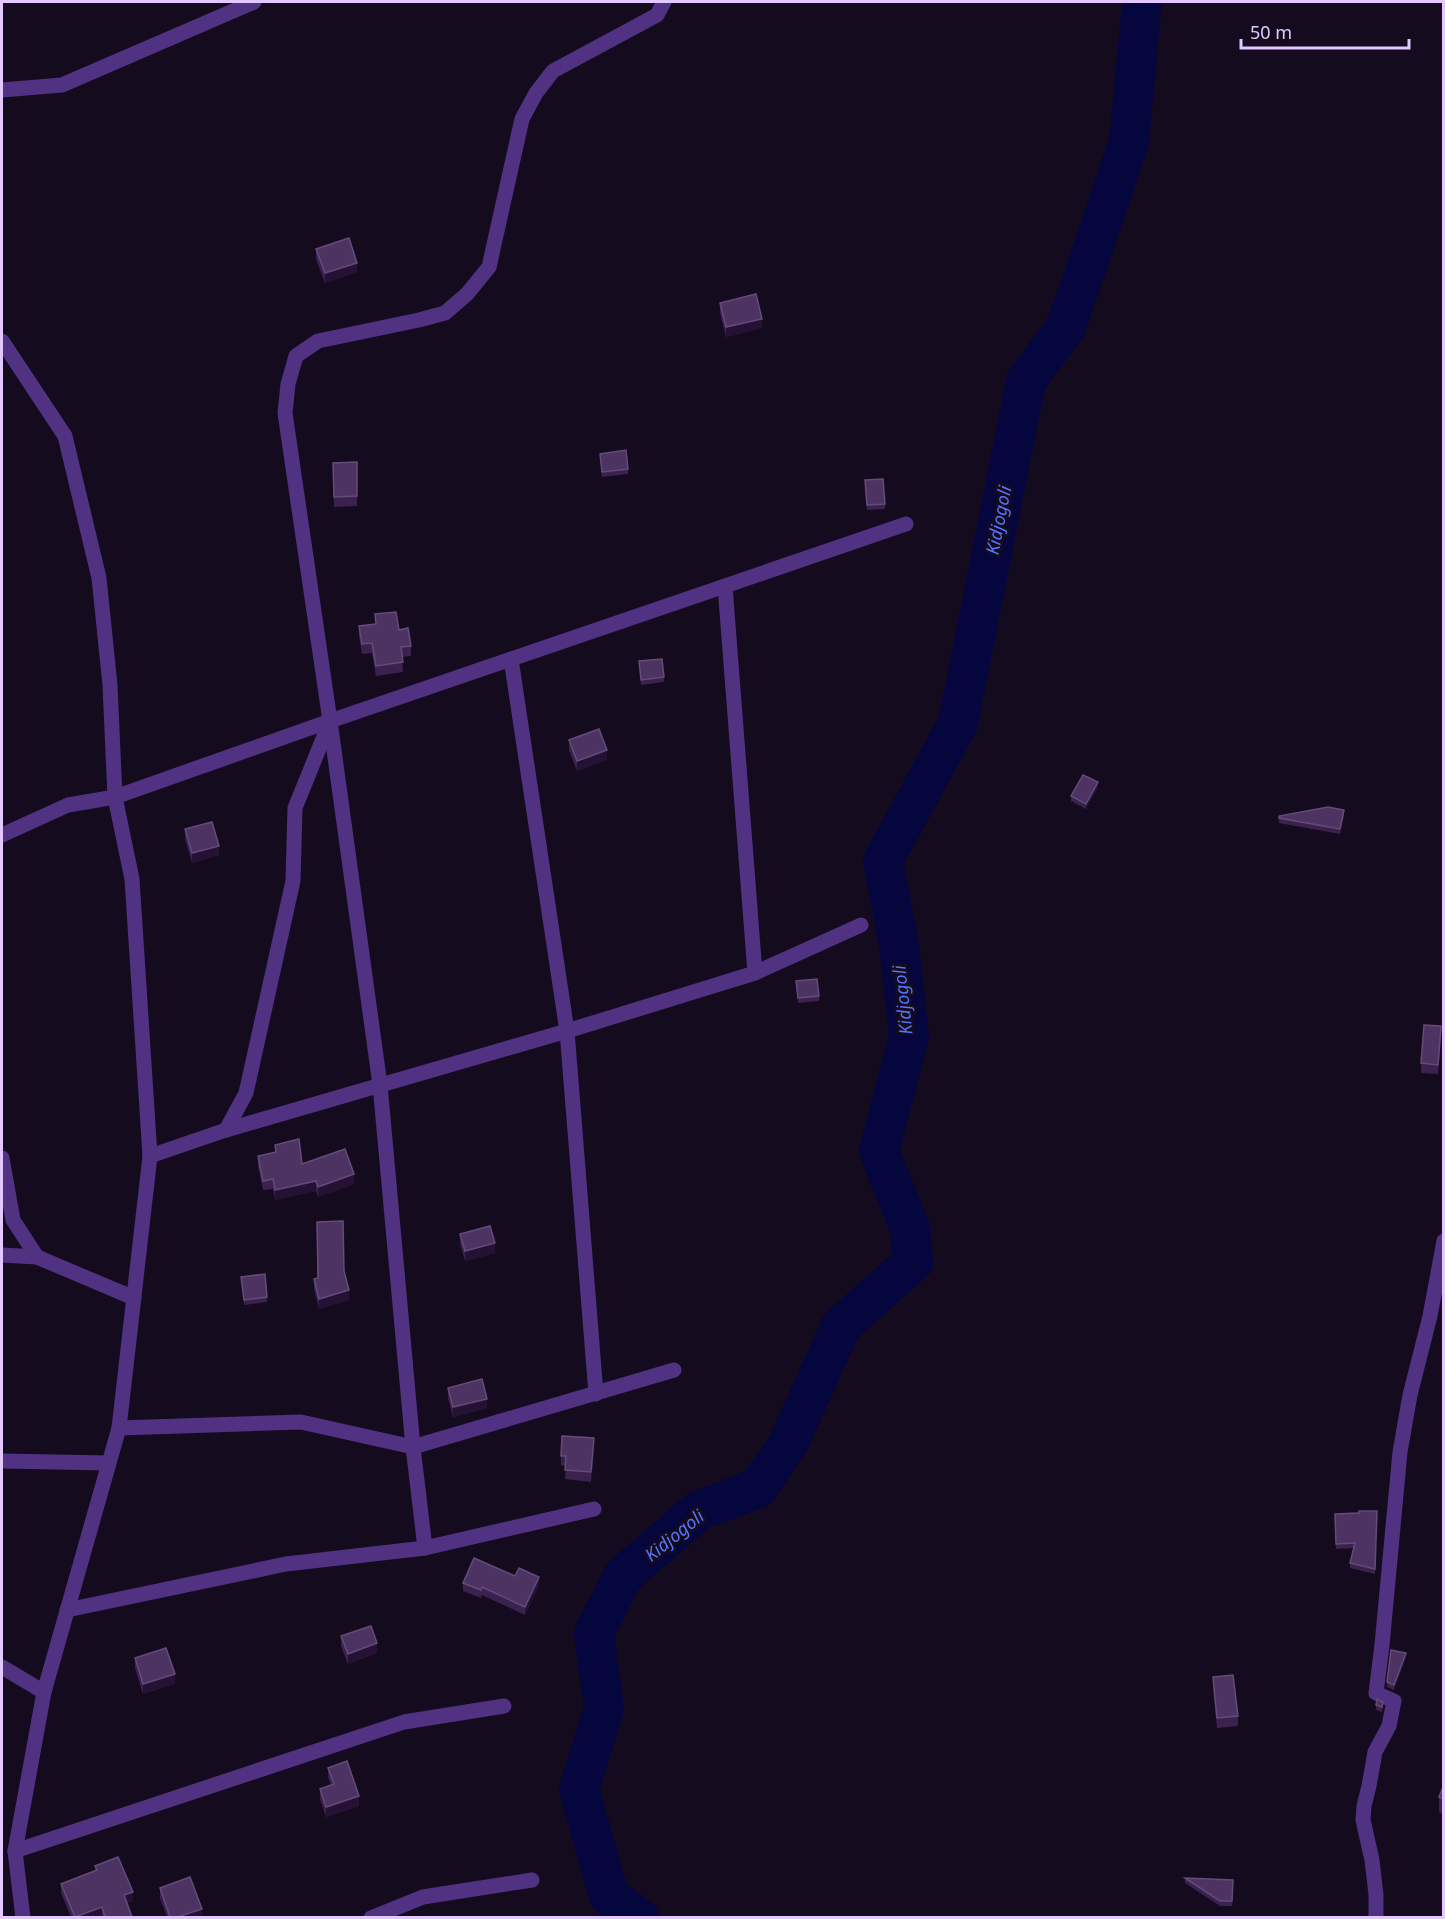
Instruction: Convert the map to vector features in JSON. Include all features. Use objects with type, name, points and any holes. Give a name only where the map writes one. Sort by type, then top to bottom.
[{"type":"street","points":[[2,90],[62,85],[254,2]]},
{"type":"street","points":[[425,1548],[413,1447],[380,1085],[285,413],[288,384],[296,356],[318,340],[445,313],[467,294],[489,267],[522,118],[536,93],[553,71],[657,15],[664,2]]},
{"type":"street","points":[[2,341],[65,436],[99,578],[110,685],[116,797],[132,879],[150,1156],[119,1428],[44,1692],[15,1851],[23,1917]]},
{"type":"street","points":[[2,835],[68,806],[116,797],[330,721],[906,524]]},
{"type":"street","points":[[725,586],[755,973]]},
{"type":"street","points":[[512,659],[567,1031],[596,1394]]},
{"type":"street","points":[[226,1131],[246,1093],[293,880],[295,808],[330,721]]},
{"type":"street","points":[[150,1156],[226,1131],[755,973],[861,925]]},
{"type":"street","points":[[2,1158],[13,1220],[37,1257]]},
{"type":"street","points":[[1376,1917],[1372,1860],[1363,1820],[1364,1806],[1375,1752],[1389,1726],[1394,1701],[1376,1693],[1400,1452],[1410,1395],[1430,1316],[1443,1241]]},
{"type":"street","points":[[2,1255],[37,1257],[134,1298]]},
{"type":"street","points":[[119,1428],[300,1422],[413,1447],[674,1370]]},
{"type":"street","points":[[2,1461],[109,1463]]},
{"type":"street","points":[[68,1610],[286,1564],[425,1548],[594,1509]]},
{"type":"street","points":[[2,1667],[44,1692]]},
{"type":"street","points":[[15,1851],[404,1722],[504,1706]]},
{"type":"street","points":[[371,1917],[423,1897],[532,1880]]},
{"type":"building","points":[[349,238],[357,263],[325,273],[316,249]]},
{"type":"building","points":[[756,294],[762,319],[726,327],[720,303]]},
{"type":"building","points":[[626,450],[628,469],[602,472],[600,454]]},
{"type":"building","points":[[357,462],[357,496],[334,497],[333,463]]},
{"type":"building","points":[[883,479],[885,504],[867,505],[865,480]]},
{"type":"building","points":[[396,612],[399,630],[408,628],[411,646],[401,647],[403,662],[376,666],[372,643],[362,644],[359,626],[376,624],[375,614]]},
{"type":"building","points":[[662,659],[664,677],[641,680],[639,661]]},
{"type":"building","points":[[599,729],[607,750],[577,761],[569,740]]},
{"type":"building","points":[[1083,775],[1098,782],[1086,804],[1071,796]]},
{"type":"building","points":[[1328,807],[1344,810],[1340,829],[1279,818],[1279,816]]},
{"type":"building","points":[[212,822],[219,846],[192,853],[185,829]]},
{"type":"building","points":[[817,979],[819,996],[798,998],[796,981]]},
{"type":"building","points":[[1424,1025],[1441,1026],[1438,1065],[1421,1063]]},
{"type":"building","points":[[299,1139],[302,1164],[345,1149],[354,1174],[318,1187],[316,1181],[275,1190],[273,1179],[263,1181],[258,1156],[276,1152],[275,1145]]},
{"type":"building","points":[[343,1221],[344,1271],[349,1290],[319,1299],[314,1279],[318,1278],[317,1222]]},
{"type":"building","points":[[490,1226],[495,1243],[465,1251],[460,1234]]},
{"type":"building","points":[[265,1274],[267,1297],[244,1300],[241,1277]]},
{"type":"building","points":[[482,1379],[487,1399],[453,1407],[448,1388]]},
{"type":"building","points":[[562,1436],[594,1438],[591,1472],[565,1470],[566,1456],[561,1456]]},
{"type":"building","points":[[1359,1511],[1377,1511],[1375,1569],[1350,1563],[1355,1543],[1336,1544],[1335,1514],[1359,1513]]},
{"type":"building","points":[[474,1558],[515,1576],[519,1568],[539,1577],[525,1607],[482,1587],[481,1590],[463,1583]]},
{"type":"building","points":[[371,1626],[377,1643],[348,1654],[341,1636]]},
{"type":"building","points":[[166,1648],[175,1674],[143,1684],[135,1658]]},
{"type":"building","points":[[1391,1650],[1406,1653],[1394,1685],[1387,1682]]},
{"type":"building","points":[[1233,1675],[1238,1716],[1217,1718],[1213,1677]]},
{"type":"building","points":[[1377,1699],[1383,1702],[1382,1707],[1376,1705]]},
{"type":"building","points":[[347,1761],[359,1796],[326,1807],[320,1789],[334,1784],[328,1768]]},
{"type":"building","points":[[1443,1787],[1443,1799],[1439,1797]]},
{"type":"building","points":[[118,1857],[133,1892],[124,1895],[132,1917],[105,1917],[102,1907],[75,1917],[61,1884],[97,1870],[95,1866]]},
{"type":"building","points":[[190,1877],[202,1909],[170,1917],[160,1888]]},
{"type":"building","points":[[1185,1878],[1233,1880],[1232,1901],[1220,1901]]},
{"type":"waterway","name":"Kidjogoli","points":[[639,1918],[609,1896],[579,1789],[604,1709],[594,1633],[623,1576],[698,1511],[758,1488],[788,1444],[841,1326],[913,1262],[910,1228],[879,1151],[909,1036],[899,946],[883,861],[958,723],[1026,381],[1066,327],[1129,142],[1142,2]]}]
